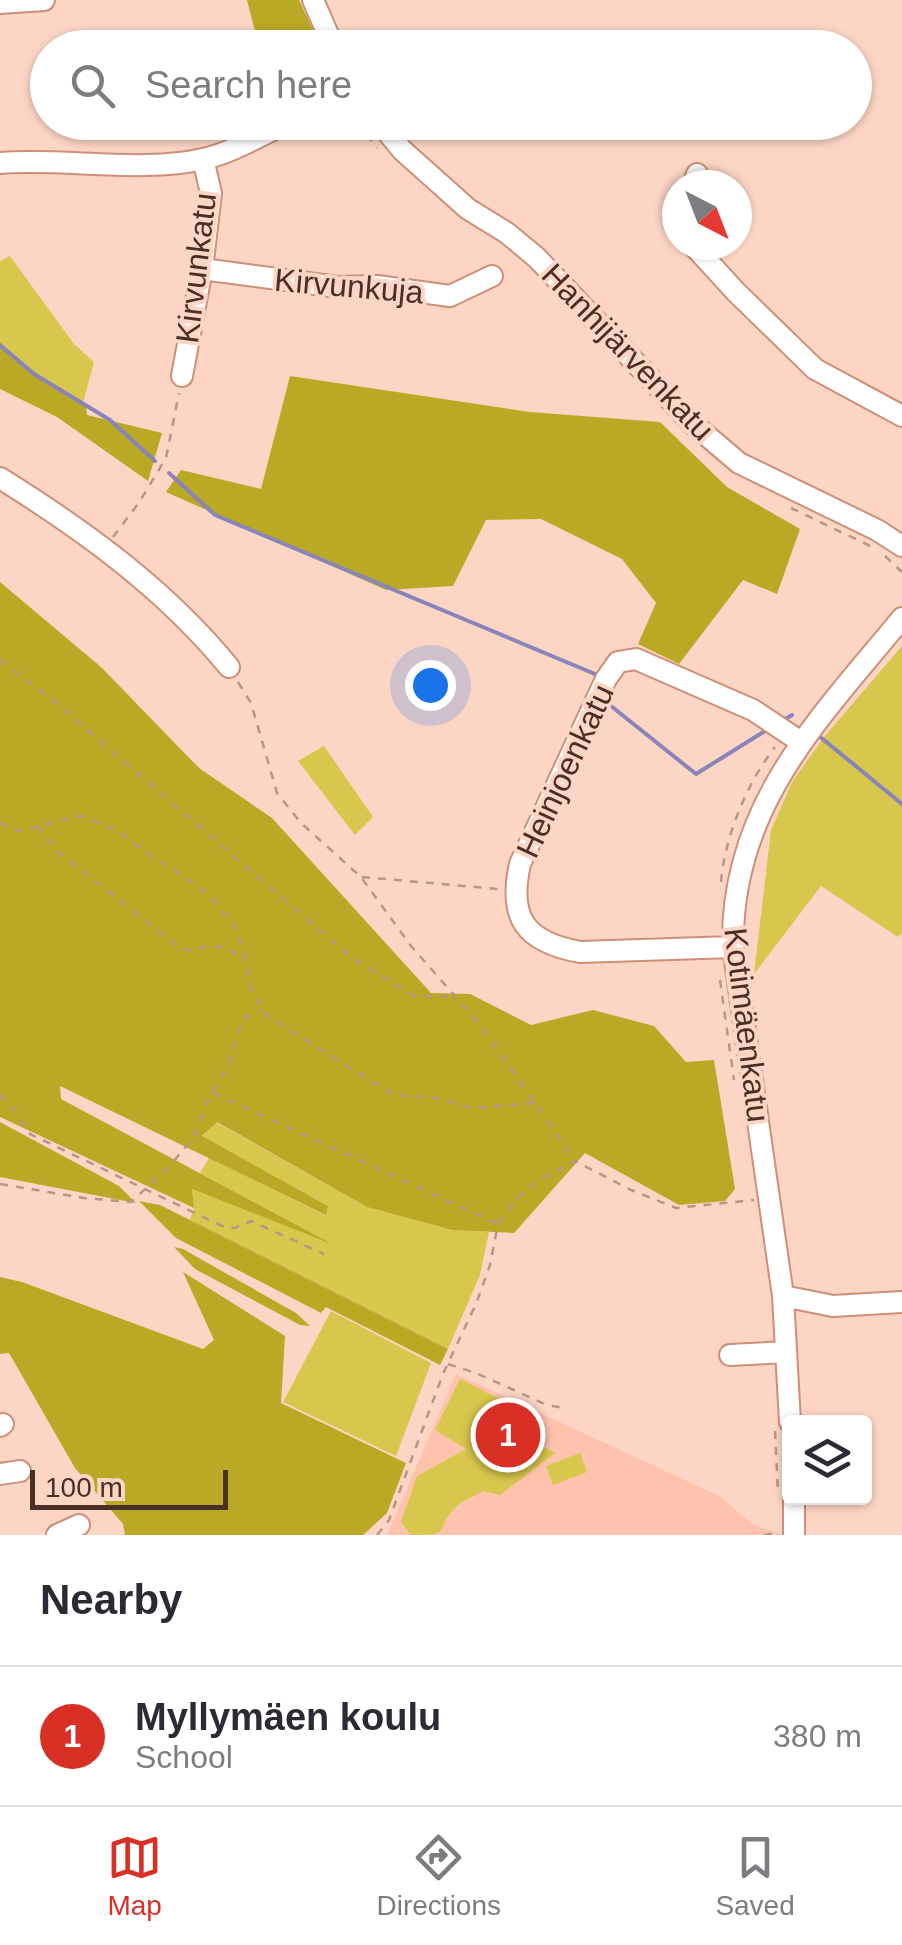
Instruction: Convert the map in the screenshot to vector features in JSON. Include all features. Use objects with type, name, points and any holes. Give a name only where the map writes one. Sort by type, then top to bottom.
[{"type":"street","points":[[0,4],[44,0]]},
{"type":"street","points":[[313,0],[326,30]]},
{"type":"street","points":[[0,163],[49,160],[157,164],[203,160],[248,140]]},
{"type":"street","name":"Hanhijärvenkatu","points":[[394,140],[468,209],[507,233],[537,258],[720,448],[739,462],[902,546]]},
{"type":"street","name":"Kirvunkatu","points":[[182,376],[202,269],[211,193],[203,160]]},
{"type":"street","points":[[707,260],[816,370],[902,416]]},
{"type":"street","name":"Kirvunkuja","points":[[202,269],[338,288],[378,286],[450,296],[492,276]]},
{"type":"street","points":[[0,478],[105,548],[160,594],[229,667]]},
{"type":"street","name":"Kotimäenkatu","points":[[790,1415],[784,1296],[733,947],[732,914],[750,835],[794,737],[902,618]]},
{"type":"street","name":"Heinjoenkatu","points":[[733,947],[580,952],[555,948],[523,924],[514,891],[520,864],[606,679],[618,662],[636,659],[753,710],[794,737]]},
{"type":"street","points":[[784,1296],[833,1306],[902,1302]]},
{"type":"street","points":[[730,1355],[786,1352]]},
{"type":"street","points":[[794,1505],[794,1535]]},
{"type":"path","points":[[105,548],[166,458],[182,376]]},
{"type":"path","points":[[0,660],[56,703],[352,958],[414,996],[456,996]]},
{"type":"path","points":[[229,667],[250,703],[277,793],[301,823],[361,877],[411,946],[478,1021],[575,1160],[631,1190],[676,1208],[755,1200],[758,1212]]},
{"type":"path","points":[[720,884],[736,823],[754,780],[794,737]]},
{"type":"path","points":[[0,823],[18,830],[81,816],[118,831],[210,896],[237,929],[252,990],[267,1016],[394,1095],[436,1098],[470,1108],[535,1103]]},
{"type":"path","points":[[36,825],[58,852],[176,944],[190,950],[222,947],[236,952],[246,964]]},
{"type":"path","points":[[361,877],[514,891]]},
{"type":"path","points":[[720,980],[735,1088]]},
{"type":"path","points":[[0,1184],[131,1202],[193,1138],[212,1092],[227,1068],[243,1020],[263,1009]]},
{"type":"path","points":[[212,1092],[498,1224]]},
{"type":"path","points":[[0,1095],[30,1134],[143,1190],[222,1226],[236,1228],[251,1221],[324,1254]]},
{"type":"path","points":[[377,1535],[389,1520],[448,1364],[476,1304],[490,1265],[498,1224],[521,1194],[575,1160]]},
{"type":"path","points":[[448,1364],[563,1408]]},
{"type":"shaded area","points":[[247,0],[299,0],[313,30],[255,30]]},
{"type":"shaded area","points":[[10,256],[74,344],[94,362],[83,403],[34,374],[0,345],[0,261]]},
{"type":"shaded area","points":[[0,345],[34,374],[86,405],[87,415],[162,433],[148,481],[57,417],[0,389]]},
{"type":"shaded area","points":[[290,376],[530,412],[660,422],[727,487],[800,529],[777,594],[743,580],[679,664],[638,644],[656,603],[622,559],[541,519],[486,520],[453,586],[386,590],[166,492],[181,470],[261,489]]},
{"type":"shaded area","points":[[0,582],[101,667],[199,768],[272,818],[431,993],[470,994],[531,1025],[593,1010],[654,1026],[686,1062],[714,1060],[735,1189],[725,1201],[679,1205],[585,1153],[514,1233],[452,1230],[367,1207],[217,1122],[202,1136],[328,1206],[326,1215],[60,1086],[61,1099],[332,1244],[192,1189],[194,1208],[0,1117]]},
{"type":"shaded area","points":[[902,646],[902,933],[898,937],[821,886],[754,974],[771,830],[792,782],[824,737]]},
{"type":"shaded area","points":[[324,746],[373,817],[355,835],[298,761]]},
{"type":"shaded area","points":[[0,1122],[119,1186],[136,1203],[0,1177]]},
{"type":"shaded area","points":[[216,1122],[367,1207],[452,1230],[489,1232],[480,1275],[448,1349],[190,1220],[194,1208],[192,1189],[321,1239],[200,1173],[209,1158],[325,1215],[328,1206],[202,1137]]},
{"type":"shaded area","points":[[139,1201],[160,1205],[448,1349],[440,1365],[326,1307],[321,1313],[176,1238]]},
{"type":"shaded area","points":[[174,1247],[296,1313],[310,1326],[300,1325],[195,1269]]},
{"type":"shaded area","points":[[183,1272],[285,1336],[281,1403],[406,1463],[387,1513],[363,1535],[125,1535],[123,1524],[75,1468],[9,1353],[0,1354],[0,1277],[203,1349],[214,1340]]},
{"type":"shaded area","points":[[331,1311],[431,1363],[396,1456],[283,1402]]},
{"type":"shaded area","points":[[456,1374],[719,1496],[754,1525],[784,1535],[387,1535]]},
{"type":"shaded area","points":[[460,1379],[526,1412],[517,1434],[555,1453],[500,1495],[483,1491],[461,1503],[438,1533],[411,1535],[401,1522],[417,1476],[466,1449],[435,1430]]},
{"type":"shaded area","points":[[580,1453],[587,1472],[553,1485],[546,1466]]},
{"type":"waterway","points":[[0,345],[34,374],[110,420],[155,461]]},
{"type":"waterway","points":[[169,473],[215,515],[596,677]]},
{"type":"waterway","points":[[606,702],[696,774],[765,731]]},
{"type":"waterway","points":[[785,719],[792,715]]},
{"type":"waterway","points":[[819,736],[902,804]]},
{"type":"place","name":"Myllymäen koulu","points":[[508,1435]]}]
